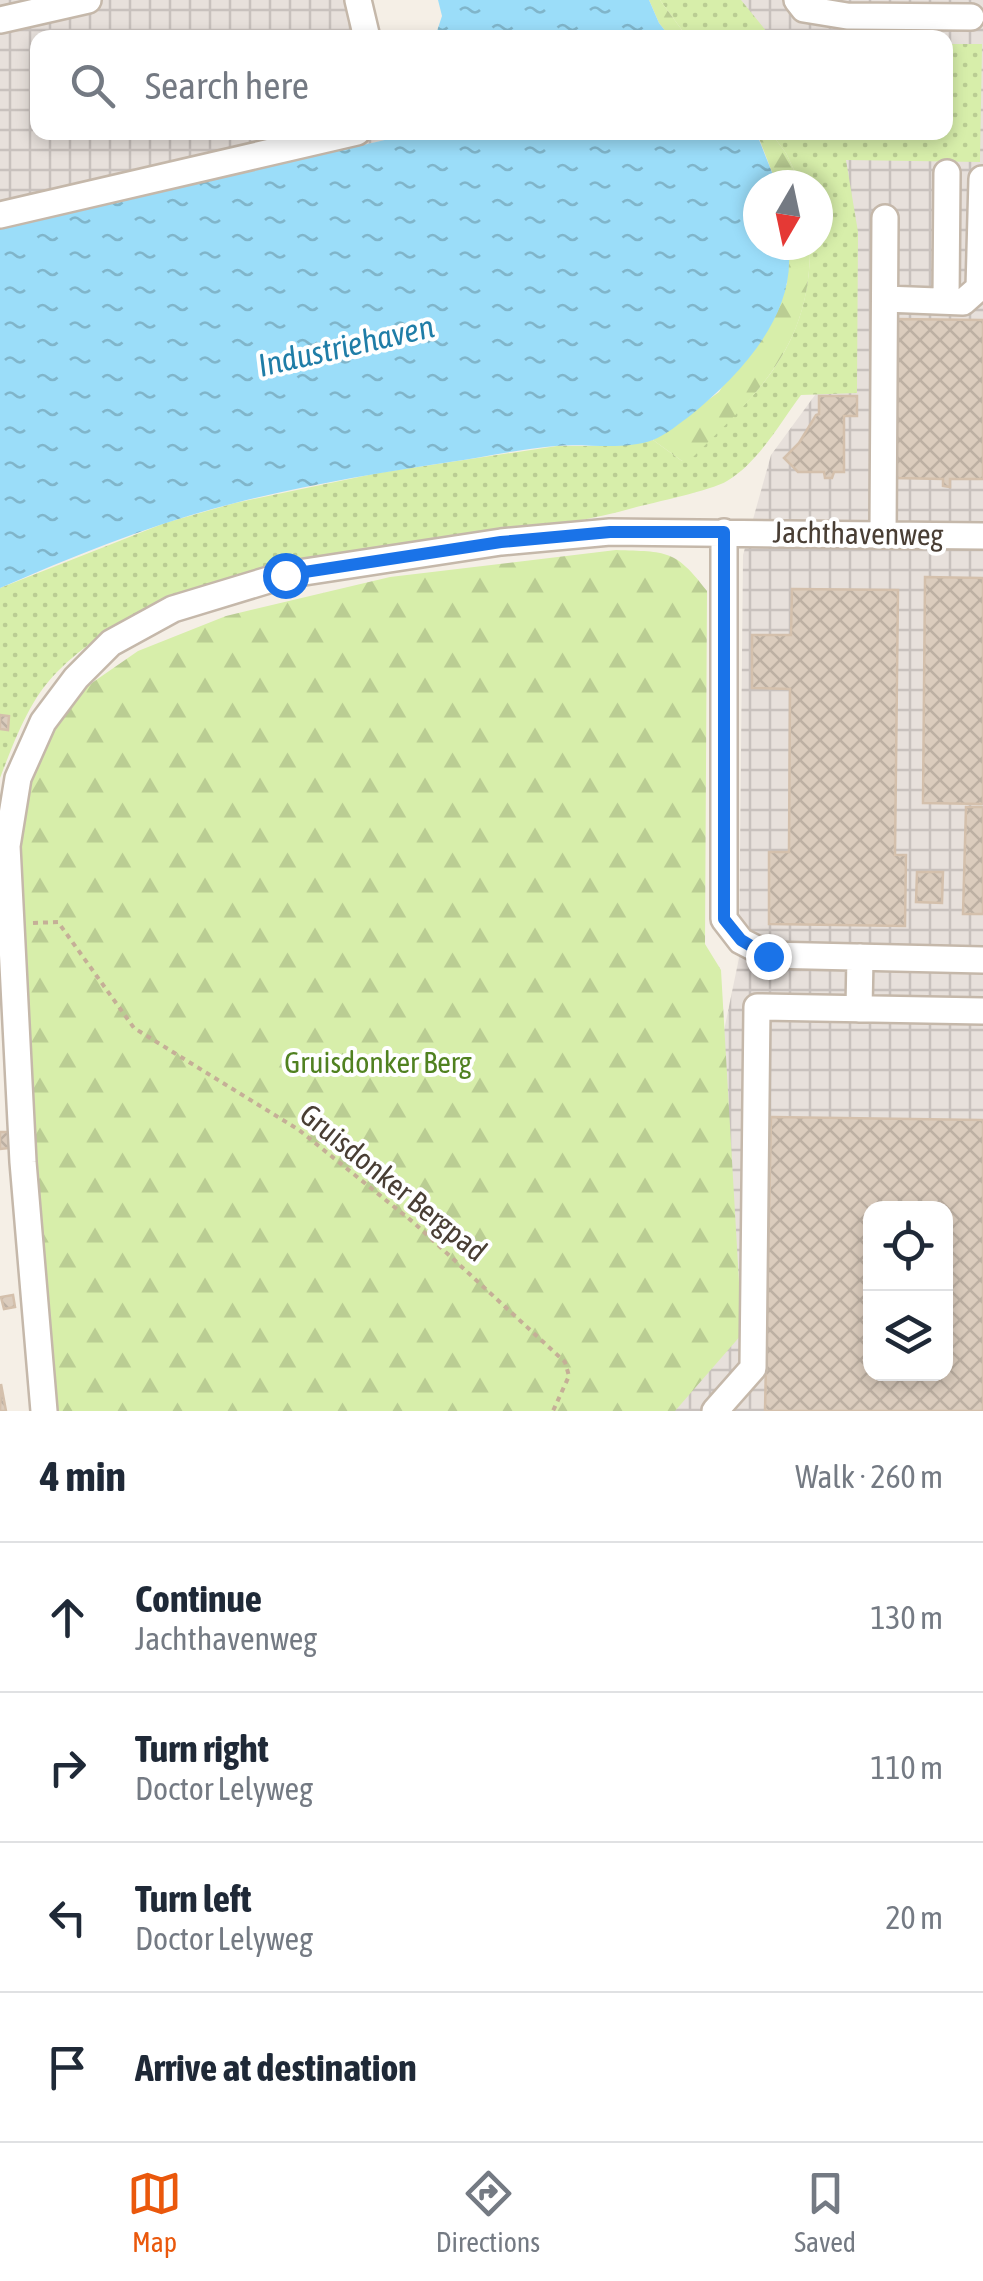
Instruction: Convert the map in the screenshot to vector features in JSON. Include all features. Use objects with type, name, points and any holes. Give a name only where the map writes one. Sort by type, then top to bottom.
[{"type":"street","points":[[0,20],[88,0]]},
{"type":"street","points":[[358,0],[366,30]]},
{"type":"street","points":[[797,0],[804,9],[848,8],[972,17]]},
{"type":"street","points":[[0,215],[323,140]]},
{"type":"street","points":[[946,172],[946,301]]},
{"type":"street","points":[[885,299],[964,302],[979,288],[982,178]]},
{"type":"street","points":[[883,534],[885,218]]},
{"type":"street","name":"Jachthavenweg","points":[[44,1411],[23,1162],[7,846],[18,778],[43,722],[76,678],[111,643],[174,609],[285,575],[501,542],[610,532],[983,536]]},
{"type":"street","points":[[724,532],[724,919],[741,940],[768,956],[983,960]]},
{"type":"street","points":[[859,1008],[860,958]]},
{"type":"street","points":[[715,1411],[753,1368],[756,1006],[983,1011]]},
{"type":"path","name":"Gruisdonker Bergpad","points":[[9,923],[58,922],[134,1028],[298,1130],[413,1222],[565,1362],[569,1376],[553,1411]]},
{"type":"shaded area","points":[[0,0],[369,0],[377,30],[30,30],[30,140],[386,140],[0,229]]},
{"type":"shaded area","points":[[709,0],[983,0],[983,1411],[657,1411],[655,1364],[739,958],[743,555],[771,455],[848,350],[828,140],[953,140],[953,30],[736,30]]},
{"type":"green space","points":[[649,0],[660,0],[682,30],[664,30]]},
{"type":"green space","points":[[660,0],[741,0],[765,30],[682,30]]},
{"type":"green space","points":[[953,44],[982,44],[980,162],[846,160],[858,232],[857,393],[801,395],[749,464],[727,481],[708,489],[562,524],[330,557],[253,572],[181,595],[115,627],[57,672],[30,708],[0,778],[0,588],[165,523],[235,503],[378,473],[557,446],[615,446],[653,440],[682,461],[733,416],[774,368],[801,313],[809,260],[833,260],[833,170],[794,170],[776,140],[953,140]]},
{"type":"green space","points":[[760,140],[776,140],[794,170],[771,170]]},
{"type":"green space","points":[[788,260],[809,260],[801,312],[776,366],[738,412],[691,459],[682,461],[653,440],[719,392],[787,284]]},
{"type":"green space","name":"Gruisdonker Berg","points":[[616,550],[647,551],[678,560],[707,591],[705,944],[721,970],[742,1334],[675,1411],[55,1411],[17,917],[18,847],[29,783],[46,737],[86,687],[138,651],[226,616],[390,577]]},
{"type":"water","points":[[438,0],[649,0],[664,30],[437,30],[442,16]]},
{"type":"water","name":"Industriehaven","points":[[385,140],[759,140],[771,170],[743,170],[743,260],[789,260],[784,295],[775,319],[746,362],[710,399],[663,435],[630,445],[567,445],[516,451],[262,497],[145,530],[0,588],[0,229]]},
{"type":"building","points":[[894,319],[983,320],[983,479],[950,479],[950,487],[943,486],[943,479],[893,478]]},
{"type":"building","points":[[819,396],[857,396],[857,416],[844,416],[844,472],[834,472],[832,478],[825,478],[824,472],[798,472],[784,458],[819,414]]},
{"type":"building","points":[[925,577],[983,578],[983,804],[923,803]]},
{"type":"building","points":[[792,589],[898,590],[895,855],[906,855],[905,926],[769,924],[769,852],[789,852],[790,689],[752,688],[752,635],[791,635]]},
{"type":"building","points":[[0,715],[9,716],[8,730],[0,729]]},
{"type":"building","points":[[966,807],[983,807],[983,914],[963,914]]},
{"type":"building","points":[[917,872],[943,872],[942,903],[916,902]]},
{"type":"building","points":[[771,1117],[983,1120],[983,1411],[765,1411]]},
{"type":"building","points":[[0,1132],[9,1132],[10,1148],[0,1149]]},
{"type":"building","points":[[13,1295],[15,1307],[4,1309],[1,1297]]},
{"type":"building","points":[[1,1384],[6,1411],[0,1411]]},
{"type":"route","points":[[285,575],[501,542],[610,532],[724,532],[724,919],[741,940],[768,956]]}]
